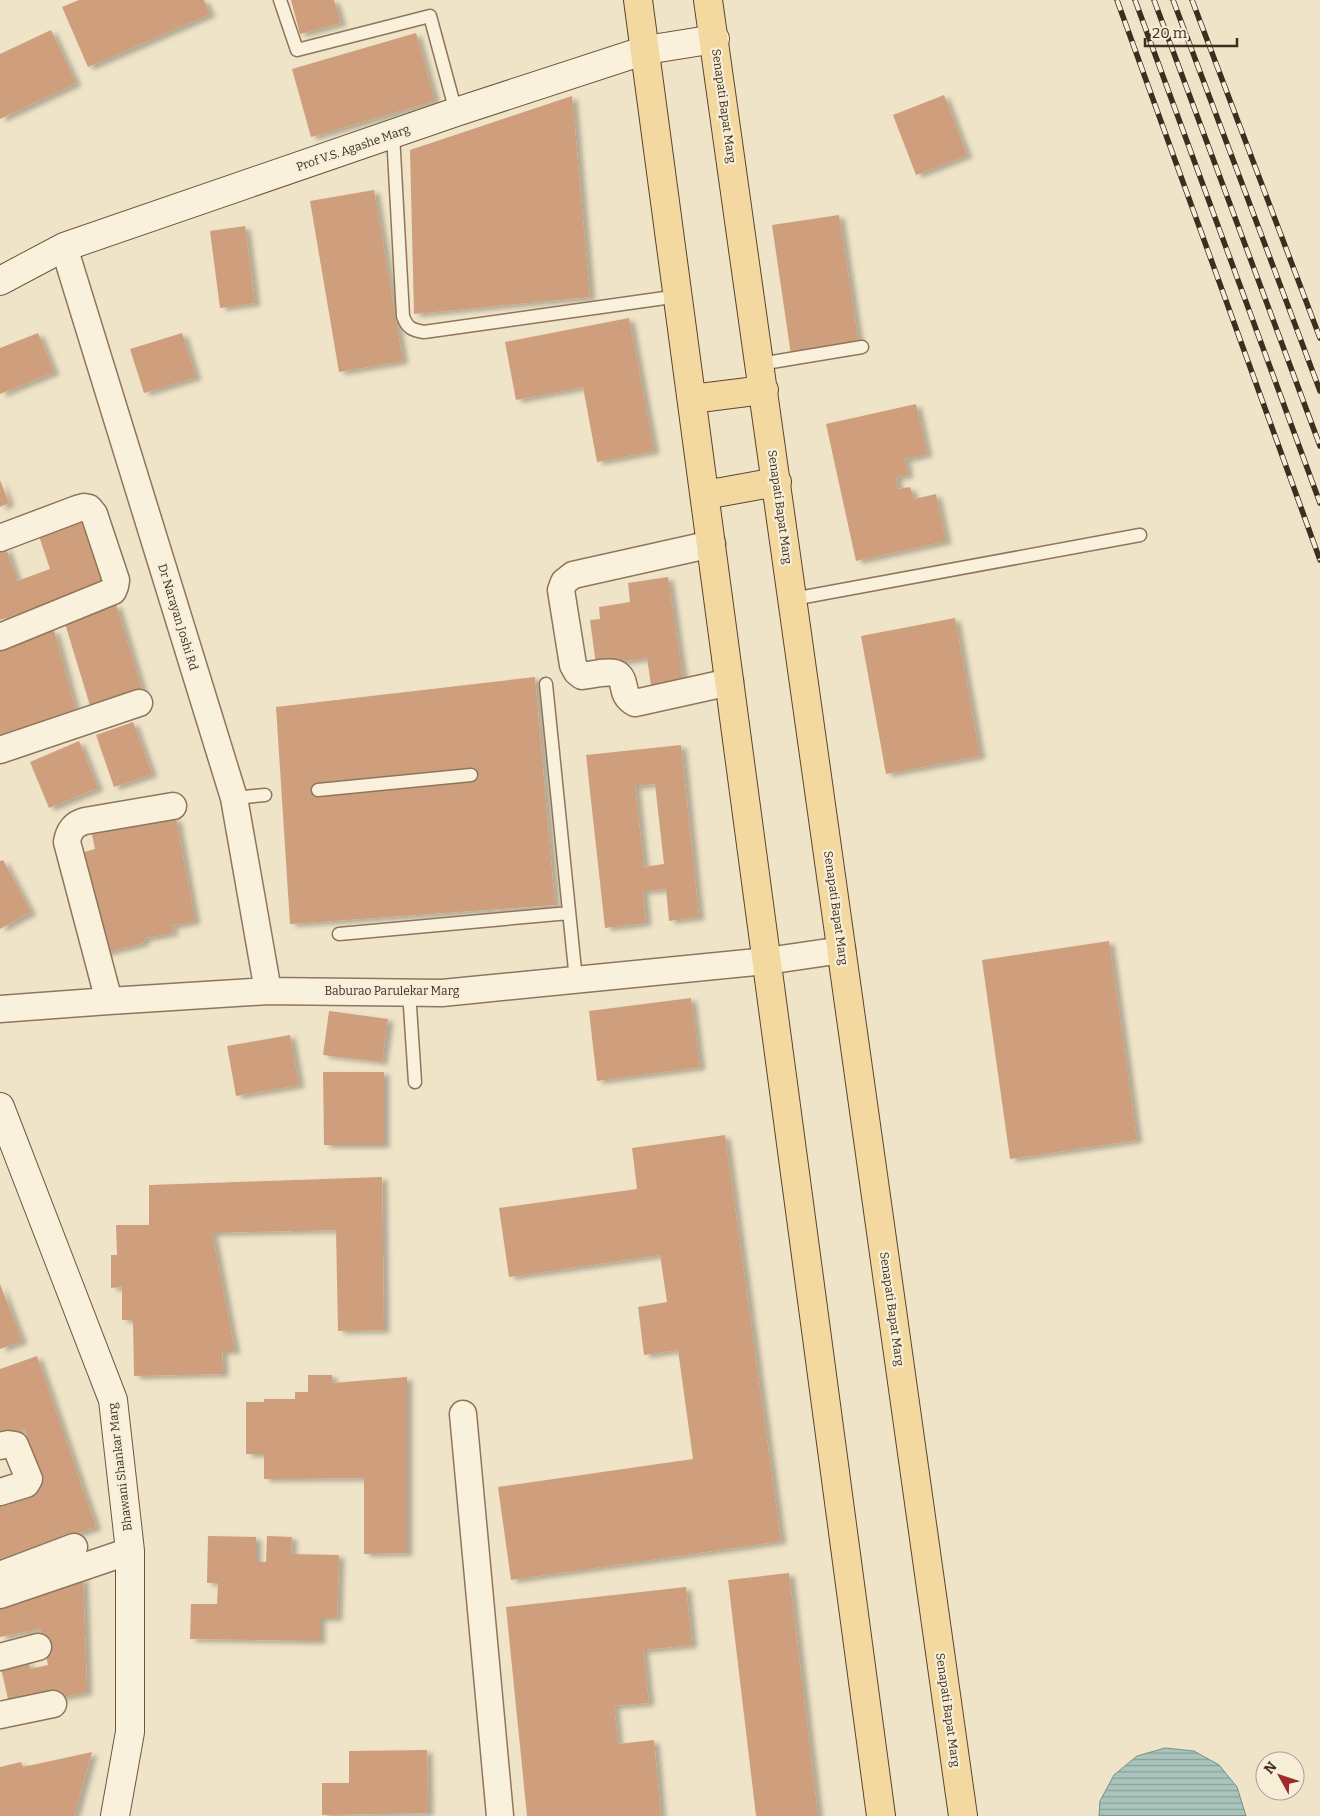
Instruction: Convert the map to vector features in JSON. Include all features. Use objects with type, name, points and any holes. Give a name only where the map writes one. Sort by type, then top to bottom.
[{"type":"main road","points":[[638,0],[881,1816]]},
{"type":"main road","name":"Senapati Bapat Marg","points":[[708,0],[963,1816]]},
{"type":"main road","name":"Prof V.S. Agashe Marg","points":[[0,281],[64,248],[456,112],[646,50],[715,40]]},
{"type":"main road","points":[[692,399],[762,377]]},
{"type":"main road","points":[[704,495],[777,482]]},
{"type":"main road","name":"Bhawani Shankar Marg","points":[[0,1107],[113,1400],[130,1551],[130,1732],[115,1816]]},
{"type":"street","name":"Dr Narayan Joshi Rd","points":[[64,248],[234,798],[268,992]]},
{"type":"street","points":[[0,538],[77,509],[89,508],[94,514],[116,580],[116,586],[112,591],[0,636]]},
{"type":"street","points":[[712,544],[573,575],[564,582],[561,590],[573,666],[582,676],[617,674],[622,679],[624,692],[628,700],[635,703],[730,682]]},
{"type":"street","points":[[0,750],[139,703]]},
{"type":"street","points":[[109,1001],[67,842],[68,834],[72,828],[85,820],[173,806]]},
{"type":"street","name":"Baburao Parulekar Marg","points":[[0,1009],[268,992],[442,993],[767,961],[842,950]]},
{"type":"street","points":[[463,1414],[500,1816]]},
{"type":"street","points":[[0,1446],[15,1445],[29,1479],[26,1484],[0,1492]]},
{"type":"street","points":[[0,1575],[74,1546]]},
{"type":"street","points":[[0,1595],[130,1551]]},
{"type":"street","points":[[0,1657],[38,1647]]},
{"type":"street","points":[[0,1714],[53,1704]]},
{"type":"lane","points":[[280,0],[297,50],[430,16],[456,112]]},
{"type":"lane","points":[[393,134],[403,316],[406,325],[413,330],[424,332],[679,296]]},
{"type":"lane","points":[[762,377],[862,347]]},
{"type":"lane","points":[[793,599],[1140,535]]},
{"type":"lane","points":[[546,684],[576,980]]},
{"type":"lane","points":[[318,790],[472,775]]},
{"type":"lane","points":[[234,798],[265,795]]},
{"type":"lane","points":[[339,934],[569,913]]},
{"type":"lane","points":[[409,992],[415,1082]]},
{"type":"water","points":[[1165,1748],[1194,1751],[1219,1765],[1237,1787],[1246,1816],[1099,1816],[1100,1801],[1114,1775],[1137,1756]]},
{"type":"building","points":[[79,0],[204,0],[210,14],[88,67],[62,7]]},
{"type":"building","points":[[291,0],[334,0],[341,23],[300,34]]},
{"type":"building","points":[[51,30],[76,83],[0,119],[0,54]]},
{"type":"building","points":[[416,33],[435,101],[311,137],[292,69]]},
{"type":"building","points":[[944,95],[967,155],[916,175],[893,115]]},
{"type":"building","points":[[572,96],[590,297],[414,314],[410,150]]},
{"type":"building","points":[[374,190],[403,361],[339,372],[310,201]]},
{"type":"building","points":[[839,215],[859,345],[791,355],[772,225]]},
{"type":"building","points":[[245,226],[255,303],[220,308],[210,231]]},
{"type":"building","points":[[629,318],[654,451],[597,462],[583,387],[516,400],[505,342]]},
{"type":"building","points":[[38,333],[54,372],[0,394],[0,348]]},
{"type":"building","points":[[182,333],[196,377],[144,393],[130,349]]},
{"type":"building","points":[[916,404],[927,454],[905,459],[908,475],[896,477],[898,489],[910,487],[914,499],[936,494],[946,541],[856,561],[826,424]]},
{"type":"building","points":[[0,480],[9,503],[0,507]]},
{"type":"building","points":[[88,519],[110,582],[0,620],[0,550],[6,548],[17,581],[50,569],[39,536]]},
{"type":"building","points":[[668,577],[683,679],[651,685],[647,658],[596,665],[590,620],[600,619],[599,607],[630,602],[628,583]]},
{"type":"building","points":[[116,604],[143,693],[91,709],[64,620]]},
{"type":"building","points":[[955,618],[980,756],[886,774],[861,636]]},
{"type":"building","points":[[54,630],[78,718],[0,738],[0,644]]},
{"type":"building","points":[[535,677],[555,905],[290,924],[276,707]]},
{"type":"building","points":[[133,722],[152,774],[114,787],[96,735]]},
{"type":"building","points":[[79,741],[98,788],[49,808],[30,762]]},
{"type":"building","points":[[681,745],[699,917],[669,921],[666,889],[643,891],[646,923],[605,928],[586,755]],"holes":[[[655,784],[664,864],[644,867],[635,786]]]},
{"type":"building","points":[[176,818],[195,921],[171,926],[173,933],[145,938],[143,943],[100,954],[77,854],[95,849],[91,830]]},
{"type":"building","points":[[3,860],[31,912],[0,929],[0,861]]},
{"type":"building","points":[[1109,941],[1137,1140],[1010,1159],[982,960]]},
{"type":"building","points":[[691,998],[700,1067],[597,1081],[589,1011]]},
{"type":"building","points":[[329,1011],[388,1019],[382,1062],[323,1055]]},
{"type":"building","points":[[290,1035],[299,1085],[236,1096],[227,1046]]},
{"type":"building","points":[[323,1072],[384,1072],[384,1145],[324,1145]]},
{"type":"building","points":[[725,1135],[781,1541],[511,1580],[498,1487],[693,1459],[678,1350],[644,1355],[638,1307],[667,1302],[660,1255],[509,1277],[499,1208],[637,1189],[632,1148]]},
{"type":"building","points":[[382,1177],[384,1330],[338,1331],[336,1230],[212,1233],[235,1351],[222,1351],[223,1374],[134,1376],[133,1320],[122,1320],[122,1287],[111,1288],[111,1255],[117,1255],[116,1225],[149,1225],[149,1185]]},
{"type":"building","points":[[0,1284],[22,1341],[0,1349]]},
{"type":"building","points":[[37,1356],[96,1527],[0,1560],[0,1494],[41,1480],[24,1429],[0,1438],[0,1369]]},
{"type":"building","points":[[308,1375],[332,1375],[332,1383],[407,1377],[407,1553],[364,1554],[364,1478],[264,1479],[264,1454],[246,1454],[246,1402],[264,1402],[264,1399],[295,1399],[295,1392],[308,1392]]},
{"type":"building","points":[[208,1536],[256,1537],[256,1562],[266,1562],[267,1536],[292,1537],[291,1554],[339,1555],[337,1618],[320,1618],[320,1641],[190,1639],[191,1604],[217,1604],[218,1583],[207,1583]]},
{"type":"building","points":[[789,1573],[818,1816],[756,1816],[728,1580]]},
{"type":"building","points":[[83,1577],[87,1692],[10,1708],[1,1668],[29,1662],[30,1669],[48,1665],[40,1629],[0,1637],[0,1607],[21,1602],[20,1599]]},
{"type":"building","points":[[686,1587],[692,1645],[643,1650],[649,1703],[614,1706],[618,1744],[654,1740],[661,1816],[527,1816],[506,1607]]},
{"type":"building","points":[[427,1750],[428,1813],[322,1815],[322,1783],[349,1783],[349,1751]]},
{"type":"building","points":[[92,1752],[74,1816],[0,1816],[0,1767],[21,1762],[23,1767]]},
{"type":"railway","points":[[1117,0],[1320,560]]},
{"type":"railway","points":[[1135,0],[1320,503]]},
{"type":"railway","points":[[1154,0],[1320,446]]},
{"type":"railway","points":[[1173,0],[1320,391]]},
{"type":"railway","points":[[1192,0],[1320,338]]}]
